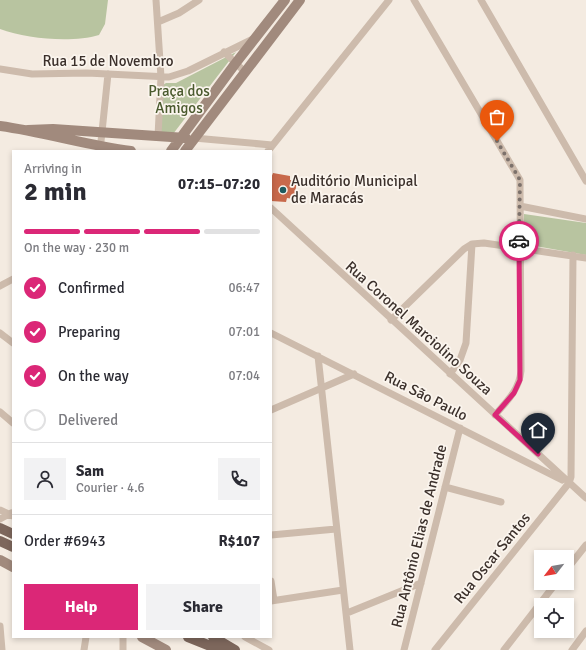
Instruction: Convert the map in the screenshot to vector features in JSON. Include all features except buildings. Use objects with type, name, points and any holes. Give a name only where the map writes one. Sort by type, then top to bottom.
[{"type":"main road","points":[[172,150],[235,64],[285,0]]},
{"type":"main road","points":[[186,150],[244,71],[300,0]]},
{"type":"main road","points":[[0,126],[28,130],[101,149],[116,150]]},
{"type":"main road","points":[[28,130],[42,128],[194,138]]},
{"type":"main road","points":[[0,528],[12,534]]},
{"type":"main road","points":[[1,543],[12,547]]},
{"type":"main road","points":[[0,560],[12,566]]},
{"type":"main road","points":[[144,638],[166,650]]},
{"type":"main road","points":[[190,638],[220,650]]},
{"type":"main road","points":[[215,638],[235,650]]},
{"type":"street","points":[[156,0],[161,77],[158,136]]},
{"type":"street","points":[[158,22],[179,13],[199,0]]},
{"type":"street","points":[[194,138],[270,148],[389,0]]},
{"type":"street","points":[[414,0],[520,180],[520,380],[514,393],[495,415]]},
{"type":"street","points":[[481,0],[586,181]]},
{"type":"street","name":"Rua 15 de Novembro","points":[[0,69],[32,74],[108,74],[161,77],[182,74],[224,52],[256,38]]},
{"type":"street","points":[[224,52],[244,71]]},
{"type":"street","points":[[101,149],[108,74]]},
{"type":"street","points":[[520,206],[586,219]]},
{"type":"street","name":"Rua Coronel Marciolino Souza","points":[[272,209],[586,498]]},
{"type":"street","points":[[391,320],[457,255],[472,244],[484,243],[586,258]]},
{"type":"street","points":[[450,374],[460,360],[466,343],[472,244]]},
{"type":"street","points":[[569,483],[573,256]]},
{"type":"street","points":[[0,286],[12,280]]},
{"type":"street","points":[[0,333],[12,341]]},
{"type":"street","name":"Rua São Paulo","points":[[272,333],[569,483]]},
{"type":"street","points":[[318,356],[320,388],[343,590],[347,613],[350,650]]},
{"type":"street","points":[[272,410],[354,374]]},
{"type":"street","points":[[0,412],[12,422]]},
{"type":"street","name":"Rua Antônio Elias de Andrade","points":[[404,650],[460,428]]},
{"type":"street","name":"Rua Oscar Santos","points":[[435,650],[569,483]]},
{"type":"street","points":[[445,487],[502,502]]},
{"type":"street","points":[[0,510],[12,514]]},
{"type":"street","points":[[0,519],[12,514]]},
{"type":"street","points":[[272,535],[336,529]]},
{"type":"street","points":[[574,560],[586,545]]},
{"type":"street","points":[[347,613],[421,583]]},
{"type":"street","points":[[272,601],[343,590]]},
{"type":"street","points":[[504,650],[551,590]]},
{"type":"street","points":[[0,626],[2,650]]},
{"type":"street","points":[[572,650],[586,631]]},
{"type":"street","points":[[84,650],[86,638]]},
{"type":"street","points":[[123,638],[123,650]]},
{"type":"street","points":[[247,638],[269,650]]},
{"type":"green space","points":[[0,0],[108,0],[105,24],[99,35],[76,39],[50,39],[23,35],[0,29]]},
{"type":"green space","name":"Praça dos Amigos","points":[[236,52],[173,134],[160,135],[163,85],[166,83],[176,83]]},
{"type":"green space","points":[[524,214],[586,223],[586,255],[524,244]]},
{"type":"way so far","points":[[497,141],[520,180],[519,241]]},
{"type":"place","name":"Auditório Municipal de Maracás","points":[[283,190]]},
{"type":"route","points":[[519,241],[522,372],[518,386],[514,393],[495,415],[538,454]]}]
